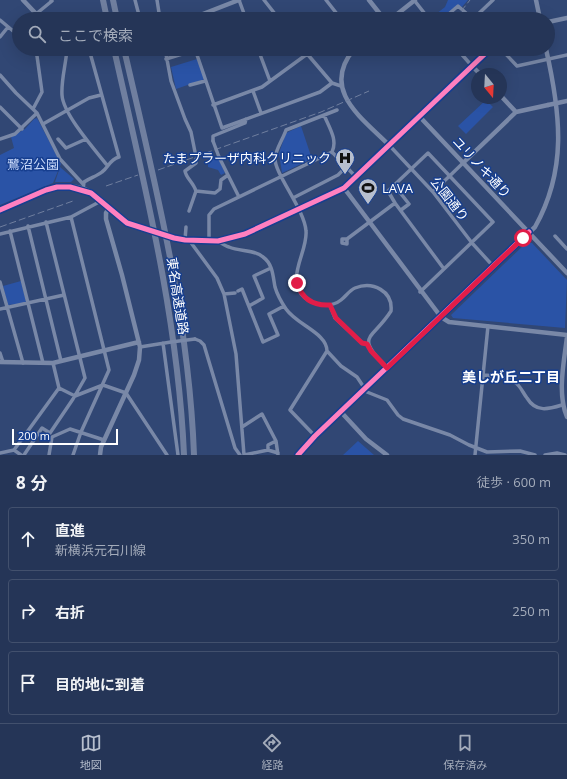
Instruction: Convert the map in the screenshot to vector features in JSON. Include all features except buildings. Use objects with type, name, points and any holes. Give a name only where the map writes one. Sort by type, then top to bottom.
[{"type":"highway","points":[[103,0],[106,12]]},
{"type":"highway","points":[[113,0],[116,12]]},
{"type":"highway","name":"東名高速道路","points":[[116,56],[165,282],[179,389],[184,455]]},
{"type":"highway","name":"東名高速道路","points":[[126,56],[175,281],[189,390],[194,455]]},
{"type":"street","points":[[23,0],[34,12]]},
{"type":"street","points":[[38,12],[52,0]]},
{"type":"street","points":[[135,0],[138,12]]},
{"type":"street","points":[[157,0],[159,12]]},
{"type":"street","points":[[208,12],[239,0],[243,12]]},
{"type":"street","points":[[264,0],[273,12]]},
{"type":"street","points":[[326,0],[335,12]]},
{"type":"street","points":[[369,0],[378,12]]},
{"type":"street","points":[[400,12],[415,0],[424,12]]},
{"type":"street","points":[[480,12],[493,0]]},
{"type":"street","points":[[536,0],[539,12]]},
{"type":"street","points":[[451,12],[458,6],[465,12]]},
{"type":"street","points":[[555,21],[567,18]]},
{"type":"street","points":[[0,20],[12,30]]},
{"type":"street","points":[[0,37],[8,27]]},
{"type":"street","points":[[33,109],[42,92],[37,56]]},
{"type":"street","points":[[66,56],[62,94],[68,111],[86,139],[107,165]]},
{"type":"street","points":[[83,184],[91,176],[101,173],[112,160],[119,157],[90,56]]},
{"type":"street","points":[[166,56],[171,81],[185,119],[192,132],[195,152]]},
{"type":"street","points":[[166,59],[175,56]]},
{"type":"street","points":[[197,56],[222,128],[320,92],[332,83]]},
{"type":"street","points":[[261,56],[270,81]]},
{"type":"street","points":[[213,105],[253,91],[305,56]]},
{"type":"street","points":[[310,56],[332,83],[341,86]]},
{"type":"street","points":[[349,56],[344,64],[341,86],[343,95],[349,106],[389,145]]},
{"type":"street","points":[[463,56],[472,66]]},
{"type":"street","points":[[0,210],[51,188],[70,187],[84,190],[101,200],[127,223],[174,238],[218,241],[245,234],[344,188],[483,56]]},
{"type":"street","points":[[508,56],[517,66],[567,56]]},
{"type":"street","points":[[547,56],[564,128]]},
{"type":"street","points":[[0,75],[37,113],[60,159],[83,184],[84,190]]},
{"type":"street","points":[[190,86],[205,81]]},
{"type":"street","points":[[253,91],[261,113]]},
{"type":"street","points":[[43,124],[89,98],[101,95]]},
{"type":"street","points":[[433,192],[516,112],[567,101]]},
{"type":"street","points":[[507,102],[516,112]]},
{"type":"street","points":[[0,107],[22,129]]},
{"type":"street","points":[[337,110],[286,130],[275,159],[299,210],[306,232],[298,264],[297,278],[299,288],[303,296],[313,303],[330,305],[340,301],[353,289],[363,286],[371,287],[386,293],[390,299],[391,311],[370,335],[367,344]]},
{"type":"street","points":[[0,139],[16,134],[37,113]]},
{"type":"street","points":[[209,241],[208,215],[211,212],[332,152],[335,143],[324,115]]},
{"type":"street","name":"ユリノキ通り","points":[[419,116],[567,273]]},
{"type":"street","points":[[239,197],[219,157],[213,141],[213,136],[245,123],[246,119]]},
{"type":"street","points":[[58,139],[66,148],[86,139]]},
{"type":"street","name":"公園通り","points":[[389,145],[433,192],[472,243],[493,266]]},
{"type":"street","points":[[332,152],[356,177]]},
{"type":"street","points":[[420,292],[472,243],[493,222],[428,153],[388,191],[395,203],[444,269]]},
{"type":"street","points":[[189,211],[196,191],[193,183],[184,172],[187,168],[196,163],[196,159]]},
{"type":"street","points":[[293,198],[338,175],[346,167]]},
{"type":"street","points":[[196,191],[215,194],[220,189],[221,180],[228,175]]},
{"type":"street","points":[[394,185],[409,204],[401,210]]},
{"type":"street","points":[[344,188],[420,292],[441,317],[449,322],[567,336],[562,405],[567,417]]},
{"type":"street","points":[[0,234],[28,226],[71,217],[101,200]]},
{"type":"street","points":[[347,239],[395,203]]},
{"type":"street","points":[[298,455],[354,398],[529,232],[543,218],[552,204]]},
{"type":"street","points":[[100,455],[104,440],[137,366],[140,344],[106,219],[106,213],[109,208]]},
{"type":"street","points":[[71,217],[108,370],[81,432],[73,455]]},
{"type":"street","points":[[34,423],[50,433],[75,396],[85,378],[46,222]]},
{"type":"street","points":[[28,226],[61,361]]},
{"type":"street","points":[[186,227],[187,240],[217,278],[224,294],[236,354],[244,455],[268,450],[278,454]]},
{"type":"street","points":[[10,231],[43,363]]},
{"type":"street","points":[[555,236],[567,249]]},
{"type":"street","points":[[218,241],[228,247],[258,253],[265,258],[271,268],[276,288],[284,306],[293,318],[324,338],[327,344],[327,351],[290,410],[315,436]]},
{"type":"street","points":[[248,306],[263,298],[254,276],[271,268]]},
{"type":"street","points":[[0,282],[24,362]]},
{"type":"street","points":[[224,294],[237,292],[242,289],[263,342],[278,335],[269,314],[284,306]]},
{"type":"street","points":[[0,308],[28,304],[64,295]]},
{"type":"street","points":[[330,305],[336,318],[362,343],[367,344],[371,351],[387,368]]},
{"type":"street","points":[[475,455],[488,326]]},
{"type":"street","points":[[0,353],[1,362],[53,363],[140,344],[195,340],[200,341],[204,344],[235,448],[240,455]]},
{"type":"street","points":[[164,343],[178,455]]},
{"type":"street","points":[[327,351],[341,366],[357,377],[364,389],[369,394],[387,400],[398,415],[404,419],[419,423],[450,435],[469,445],[476,446],[492,453],[520,451],[535,455]]},
{"type":"street","points":[[0,453],[14,450],[59,388],[53,363]]},
{"type":"street","points":[[483,375],[500,376],[516,383],[532,405],[539,409],[548,410],[562,405]]},
{"type":"street","points":[[59,388],[75,396],[103,384],[126,393],[167,455]]},
{"type":"street","points":[[340,412],[366,439],[386,455]]},
{"type":"street","points":[[242,427],[262,414],[276,441],[278,454]]},
{"type":"street","points":[[14,450],[22,455],[42,428]]},
{"type":"street","points":[[49,455],[52,437],[70,429],[104,440]]},
{"type":"street","points":[[268,450],[268,445],[276,441]]},
{"type":"street","points":[[545,455],[557,453],[565,455]]},
{"type":"green space","points":[[448,0],[468,0],[462,7],[458,6],[451,12],[439,12],[445,7]]},
{"type":"green space","points":[[197,59],[205,79],[176,89],[171,67]]},
{"type":"green space","points":[[482,104],[490,104],[493,107],[466,134],[458,126]]},
{"type":"green space","name":"鷺沼公園","points":[[37,118],[61,164],[53,183],[0,205],[0,155],[14,148],[11,137],[25,129],[34,119]]},
{"type":"green space","points":[[301,126],[312,159],[282,173],[279,153],[286,133]]},
{"type":"green space","points":[[218,157],[225,173],[221,175],[218,170],[208,167],[208,160]]},
{"type":"green space","points":[[60,167],[74,179],[71,182],[55,182]]},
{"type":"green space","points":[[526,243],[532,243],[567,280],[565,328],[453,318],[451,315]]},
{"type":"green space","points":[[21,281],[26,301],[25,303],[8,305],[3,286]]},
{"type":"green space","points":[[358,441],[374,455],[343,455]]},
{"type":"railway","points":[[461,12],[470,0]]},
{"type":"railway","points":[[158,170],[321,112],[369,91]]},
{"type":"railway","points":[[106,186],[138,175]]},
{"type":"railway","points":[[0,227],[73,201]]},
{"type":"cycle path","points":[[0,210],[46,190],[57,187],[70,187],[91,193],[127,223],[174,238],[185,240],[218,241],[245,234],[344,188],[483,56]]},
{"type":"cycle path","points":[[298,455],[315,436],[529,232]]},
{"type":"place","name":"たまプラーザ内科クリニック","points":[[345,175]]},
{"type":"place","name":"LAVA","points":[[368,205]]},
{"type":"district","name":"美しが丘二丁目","points":[[511,377]]},
{"type":"route","points":[[297,283],[303,296],[313,303],[330,305],[336,318],[362,343],[367,344],[371,351],[387,368],[523,238]]}]
